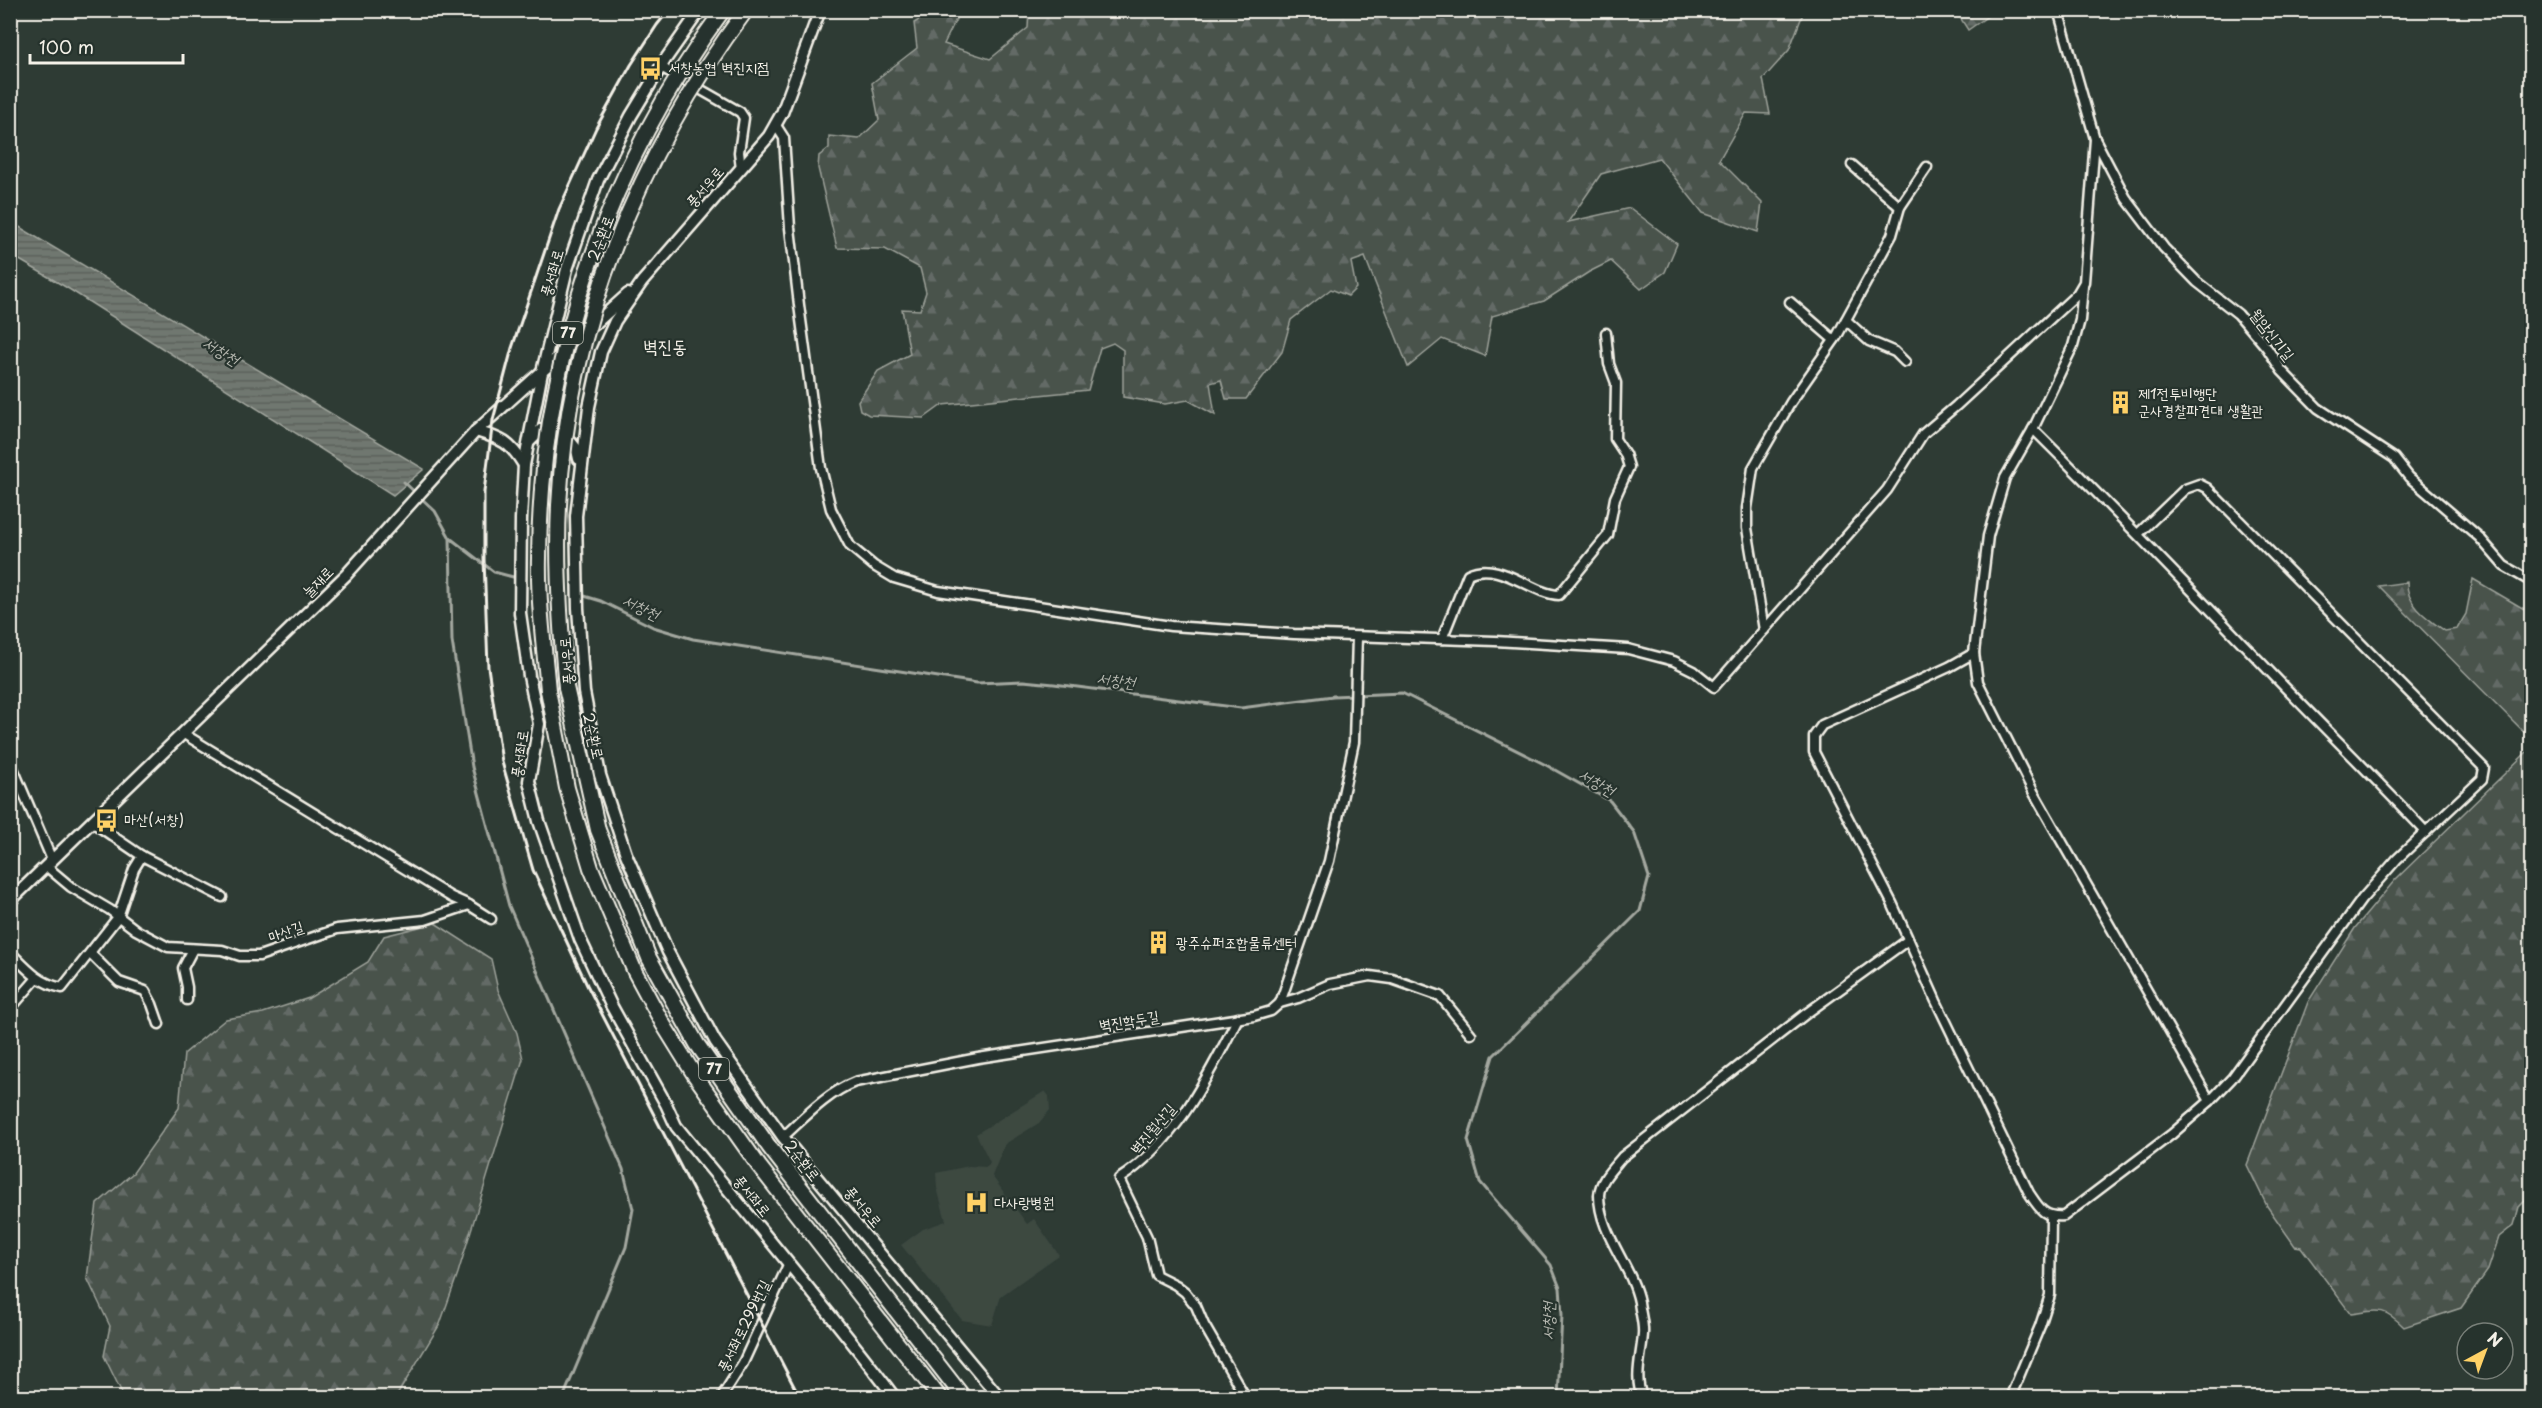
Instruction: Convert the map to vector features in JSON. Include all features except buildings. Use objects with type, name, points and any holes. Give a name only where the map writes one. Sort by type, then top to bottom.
[{"type":"highway","name":"2순환로","points":[[723,10],[664,99],[624,177],[589,262],[565,345],[553,398],[541,503],[539,559],[541,623],[548,690],[567,788],[591,868],[635,972],[663,1024],[694,1074],[759,1166],[940,1398]]},
{"type":"highway","name":"2순환로","points":[[746,10],[703,71],[661,142],[621,231],[594,307],[572,404],[562,461],[559,506],[559,611],[566,687],[598,830],[649,958],[697,1044],[770,1148],[964,1398]]},
{"type":"highway","points":[[908,1324],[977,1398]]},
{"type":"street","name":"풍서좌로","points":[[700,10],[631,116],[598,180],[567,268],[542,372],[524,465],[520,519],[519,591],[529,676],[539,724],[529,781],[538,821],[580,939],[676,1126],[788,1265],[829,1310],[895,1398]]},
{"type":"street","name":"풍서우로","points":[[820,10],[792,88],[769,136],[642,282],[615,321],[605,341],[589,407],[576,516],[575,552],[584,692],[600,775],[626,854],[668,952],[715,1041],[783,1137],[1000,1398]]},
{"type":"street","name":"월암신기길","points":[[2058,10],[2095,139],[2126,198],[2164,248],[2198,282],[2244,321],[2298,390],[2318,408],[2394,458],[2409,477],[2479,537],[2504,566],[2532,582]]},
{"type":"street","points":[[662,67],[740,112],[744,118],[739,152],[741,168]]},
{"type":"street","points":[[776,124],[784,138],[790,228],[821,468],[835,519],[850,546],[859,555],[894,578],[938,591],[1171,626],[1628,649],[1674,661],[1714,687],[1887,490],[1923,434],[2068,301],[2084,282]]},
{"type":"street","points":[[2095,139],[2080,320],[2073,346],[2033,429],[2005,478],[1988,536],[1974,653],[1978,682],[2034,793],[2210,1101]]},
{"type":"street","points":[[1852,165],[1900,207]]},
{"type":"street","points":[[1764,630],[1747,528],[1747,508],[1753,468],[1791,402],[1846,320],[1892,234],[1900,207],[1927,167]]},
{"type":"street","name":"눌재로","points":[[10,901],[346,575],[476,431],[642,282]]},
{"type":"street","points":[[1790,302],[1834,340]]},
{"type":"street","points":[[1846,320],[1869,341],[1895,352],[1905,362]]},
{"type":"street","points":[[1442,639],[1468,574],[1479,569],[1520,579],[1550,594],[1559,595],[1608,535],[1615,498],[1629,467],[1625,454],[1615,439],[1616,383],[1609,364],[1606,333]]},
{"type":"street","points":[[571,345],[589,353],[594,382]]},
{"type":"street","points":[[528,443],[542,429],[560,435],[578,450],[581,475]]},
{"type":"street","points":[[2033,429],[2138,534],[2275,678],[2362,763],[2426,832]]},
{"type":"street","points":[[476,431],[500,438],[512,446],[524,465]]},
{"type":"street","points":[[1974,653],[1949,667],[1822,725],[1814,736],[1814,752],[1908,940],[2029,1193],[2039,1210],[2051,1217],[2064,1216],[2210,1101],[2232,1078],[2362,899],[2397,859],[2482,779],[2484,768],[2208,488],[2199,484],[2185,489],[2138,534]]},
{"type":"street","points":[[1280,1004],[1329,861],[1354,742],[1357,637]]},
{"type":"street","points":[[184,734],[451,897],[491,919]]},
{"type":"street","points":[[10,761],[49,863]]},
{"type":"street","points":[[92,822],[142,856],[222,897]]},
{"type":"street","points":[[10,952],[37,978],[48,985],[62,988],[118,917],[134,869],[142,856]]},
{"type":"street","name":"마산길","points":[[49,863],[70,887],[168,947],[222,950],[240,956],[260,956],[337,929],[425,920],[469,905]]},
{"type":"street","points":[[1643,1398],[1639,1369],[1644,1331],[1638,1299],[1601,1214],[1599,1193],[1605,1177],[1622,1157],[1807,1012],[1908,940]]},
{"type":"street","points":[[187,1000],[183,968],[193,949]]},
{"type":"street","points":[[90,953],[119,982],[145,991],[159,1024]]},
{"type":"street","name":"벽진학두길","points":[[783,1137],[841,1087],[855,1082],[978,1058],[1238,1018],[1271,1011],[1280,1004],[1298,999],[1330,984],[1356,978],[1371,976],[1392,979],[1440,996],[1471,1034]]},
{"type":"street","points":[[10,1009],[37,978]]},
{"type":"street","name":"벽진월산길","points":[[1238,1018],[1201,1088],[1180,1120],[1141,1165],[1119,1179],[1147,1237],[1156,1275],[1176,1285],[1196,1306],[1204,1325],[1246,1398]]},
{"type":"street","points":[[2010,1398],[2040,1326],[2050,1294],[2051,1217]]},
{"type":"street","name":"풍서좌로299번길","points":[[722,1398],[743,1363],[788,1265]]},
{"type":"shaded area","name":"다사랑병원","points":[[1045,1091],[1049,1096],[1050,1110],[1039,1123],[1005,1144],[992,1176],[1027,1224],[1034,1219],[1059,1255],[1001,1296],[992,1325],[962,1320],[901,1245],[923,1229],[946,1221],[937,1188],[936,1173],[969,1166],[987,1167],[990,1162],[976,1134]]},
{"type":"green space","points":[[934,11],[960,11],[944,44],[990,59],[1028,28],[1029,11],[1804,11],[1789,50],[1763,79],[1770,114],[1746,113],[1719,160],[1762,203],[1758,232],[1703,213],[1659,158],[1601,174],[1568,222],[1630,208],[1677,244],[1665,272],[1641,289],[1611,261],[1589,272],[1544,301],[1492,316],[1485,356],[1442,339],[1408,367],[1365,257],[1351,262],[1356,288],[1348,296],[1331,289],[1291,320],[1282,352],[1246,399],[1226,399],[1221,380],[1210,383],[1215,415],[1188,400],[1165,404],[1123,397],[1123,350],[1113,343],[1100,348],[1088,390],[942,405],[924,418],[869,415],[860,410],[858,401],[878,371],[910,354],[902,309],[920,310],[926,292],[920,268],[885,249],[837,248],[818,168],[819,156],[829,148],[829,136],[859,139],[879,120],[872,83],[917,48],[914,23]]},
{"type":"green space","points":[[1956,11],[1995,11],[1968,30]]},
{"type":"green space","points":[[2473,579],[2531,613],[2531,739],[2379,586],[2407,582],[2410,598],[2419,611],[2445,631],[2457,629],[2466,614]]},
{"type":"green space","points":[[2531,748],[2531,1195],[2519,1207],[2514,1225],[2499,1237],[2488,1270],[2461,1308],[2404,1327],[2391,1316],[2380,1311],[2351,1314],[2301,1247],[2295,1246],[2267,1206],[2247,1165],[2308,1002],[2355,928],[2395,880]]},
{"type":"green space","points":[[435,923],[491,959],[498,990],[517,1033],[523,1059],[458,1273],[440,1324],[396,1397],[124,1397],[104,1356],[110,1326],[87,1278],[97,1204],[133,1173],[179,1108],[184,1054],[226,1019],[263,1013],[309,998],[368,962],[384,936]]},
{"type":"water","points":[[11,222],[424,469],[393,495],[69,289],[11,255]]},
{"type":"waterway","name":"서창천","points":[[404,482],[435,511],[450,538],[494,572],[517,578]]},
{"type":"waterway","points":[[450,538],[452,641],[472,767],[509,906],[623,1169],[633,1209],[626,1247],[563,1398]]},
{"type":"waterway","name":"서창천","points":[[581,595],[601,601],[653,627],[693,639],[977,683],[1023,681],[1241,708],[1333,696],[1402,693],[1546,765],[1610,801],[1634,832],[1649,877],[1640,911],[1493,1056],[1468,1140],[1480,1182],[1551,1265],[1560,1288],[1562,1315],[1558,1398]]},
{"type":"railway","points":[[669,10],[631,65],[596,128],[559,209],[512,348],[493,420],[484,492],[488,667],[502,762],[533,870],[587,985],[800,1398]]},
{"type":"place","name":"서창농협 벽진지점","points":[[650,68]]},
{"type":"place","name":"제1전투비행단 군사경찰파견대 생활관","points":[[2120,403]]},
{"type":"place","name":"마산(서창)","points":[[106,820]]},
{"type":"place","name":"광주슈퍼조합물류센터","points":[[1158,943]]},
{"type":"place","name":"다사랑병원","points":[[976,1203]]},
{"type":"district","name":"벽진동","points":[[665,347]]}]
